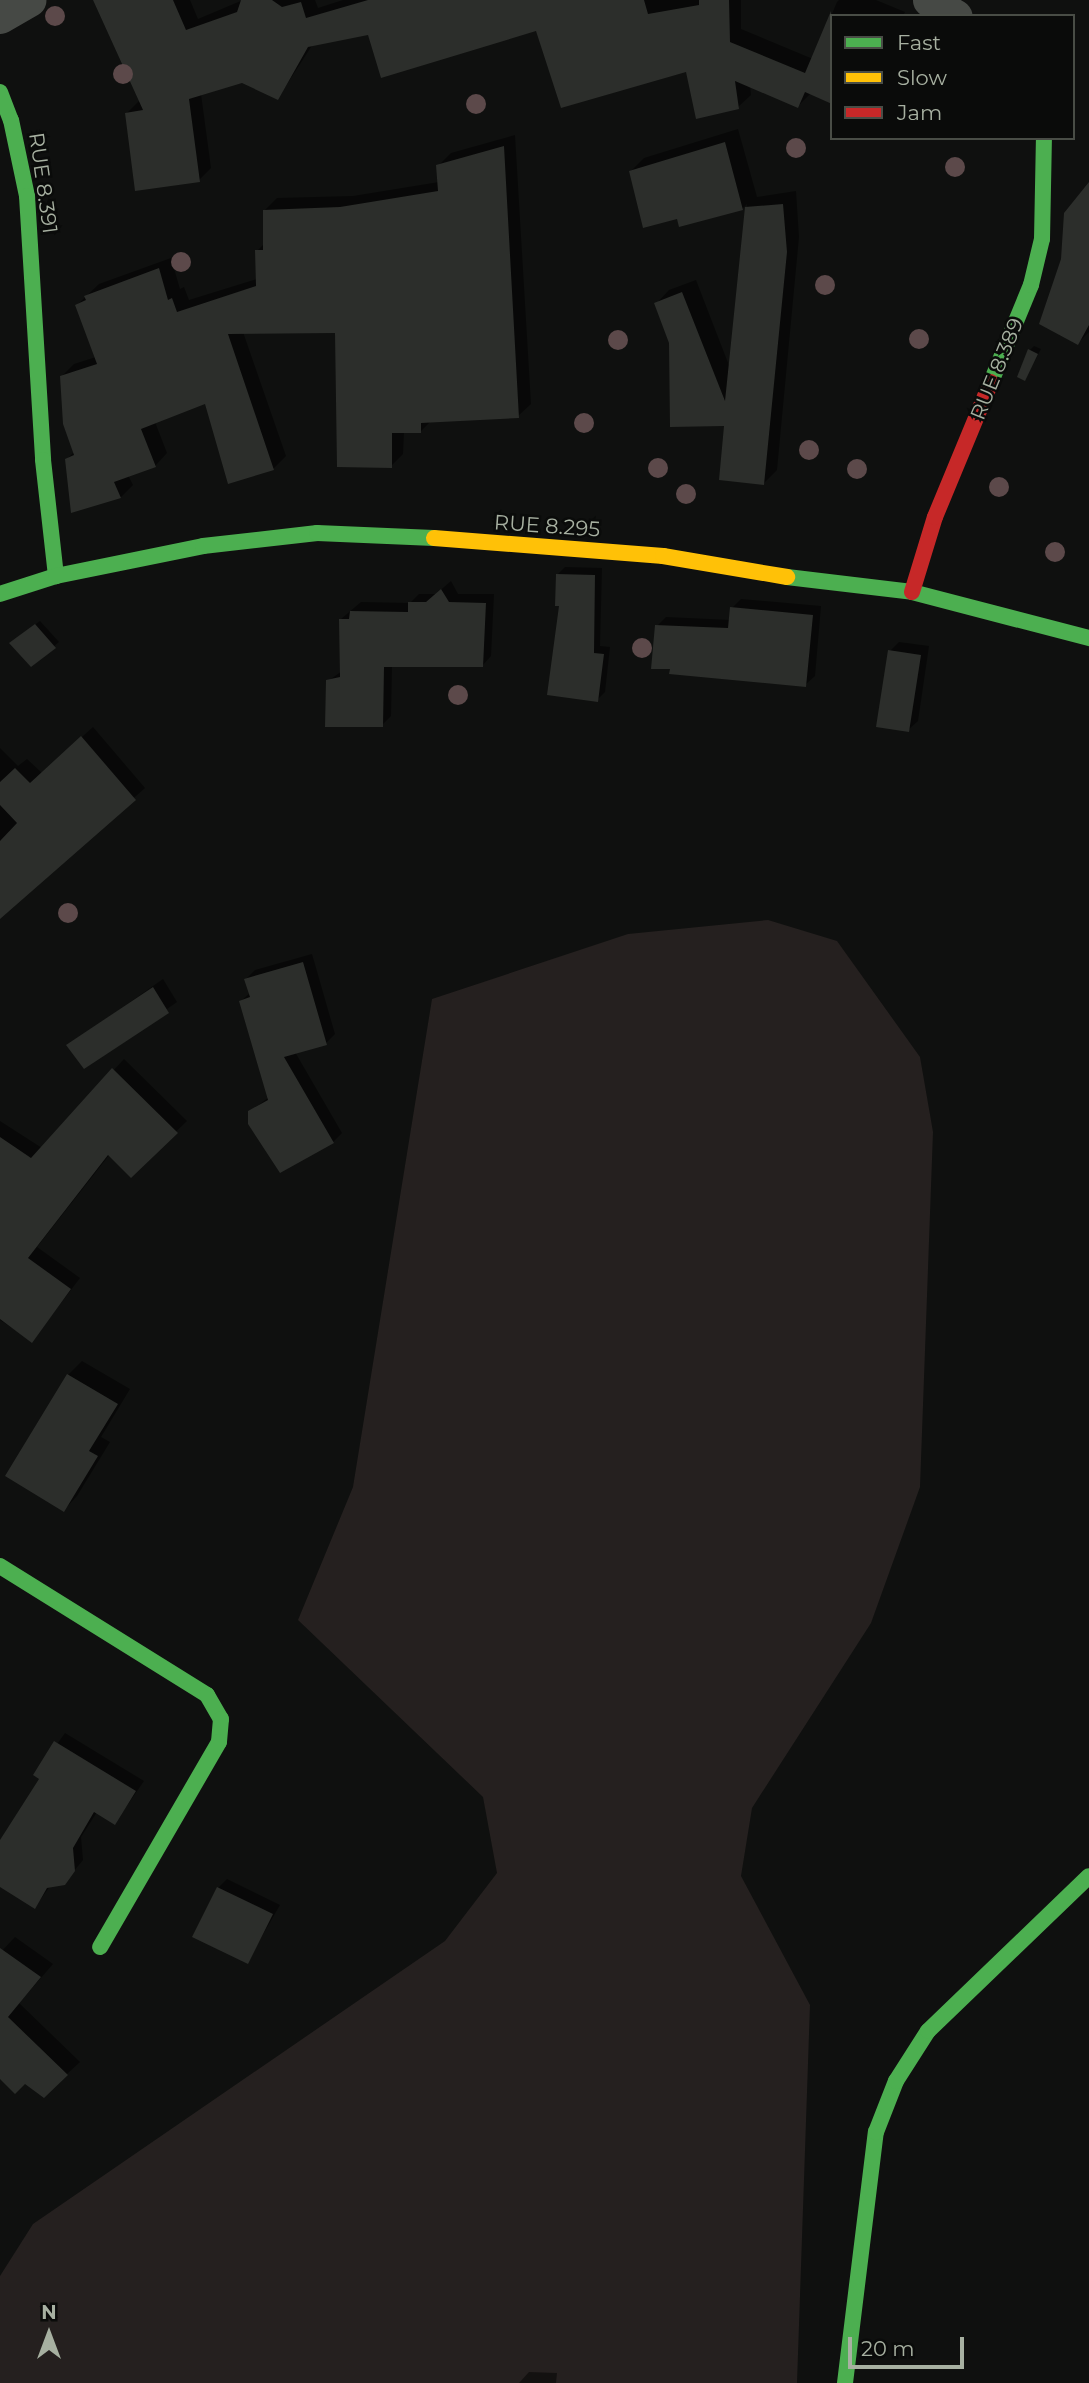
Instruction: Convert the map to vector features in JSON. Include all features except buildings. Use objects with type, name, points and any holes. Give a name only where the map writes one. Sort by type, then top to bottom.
[{"type":"street","points":[[0,17],[30,0]]},
{"type":"street","points":[[929,0],[953,14]]},
{"type":"street","name":"RUE 8.391","points":[[0,92],[15,132],[27,196],[42,446],[56,576]]},
{"type":"street","name":"RUE 8.389","points":[[912,592],[935,517],[1031,285],[1042,239],[1044,140]]},
{"type":"street","name":"RUE 8.295","points":[[0,594],[56,576],[203,546],[317,533],[367,533],[663,556],[768,575],[912,592],[1089,638]]},
{"type":"street","points":[[0,1566],[207,1695],[221,1719],[219,1742],[100,1947]]},
{"type":"street","points":[[845,2383],[876,2132],[896,2081],[928,2031],[1089,1876]]},
{"type":"shaded area","points":[[768,920],[837,941],[920,1057],[933,1132],[920,1487],[871,1623],[752,1808],[741,1876],[810,2005],[797,2383],[0,2383],[0,2276],[33,2224],[445,1941],[497,1873],[483,1797],[298,1620],[353,1487],[432,999],[628,934]]},
{"type":"traffic: fast","points":[[0,92],[11,120],[27,196],[43,460],[56,576]]},
{"type":"traffic: fast","points":[[991,382],[1031,285],[1042,239],[1044,140]]},
{"type":"traffic: fast","points":[[0,594],[56,576],[203,546],[317,533],[434,538]]},
{"type":"traffic: fast","points":[[787,577],[912,592],[1089,638]]},
{"type":"traffic: fast","points":[[0,1566],[207,1695],[221,1719],[219,1742],[100,1947]]},
{"type":"traffic: fast","points":[[845,2383],[876,2132],[896,2081],[928,2031],[1089,1876]]},
{"type":"traffic: slow","points":[[434,538],[663,556],[787,577]]},
{"type":"traffic: jam","points":[[912,592],[935,517],[991,382]]}]
